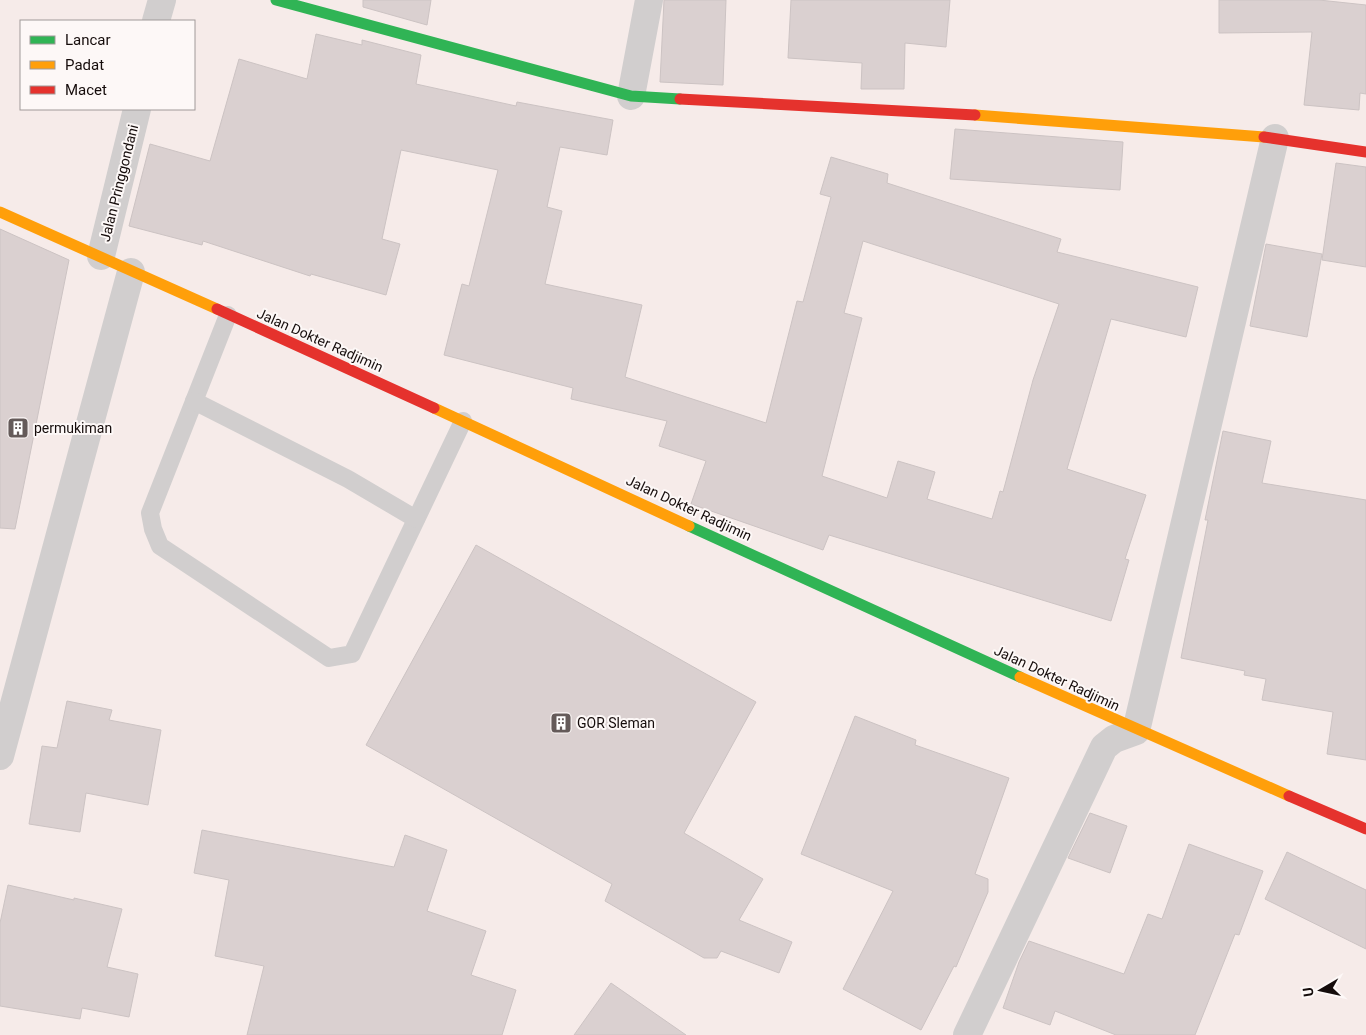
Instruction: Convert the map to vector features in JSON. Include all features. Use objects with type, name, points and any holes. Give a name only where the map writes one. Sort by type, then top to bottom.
[{"type":"main road","points":[[276,0],[631,96],[996,116],[1275,138],[1366,152]]},
{"type":"main road","name":"Jalan Dokter Radjimin","points":[[0,212],[463,421],[1136,731],[1366,829]]},
{"type":"street","points":[[156,20],[162,0]]},
{"type":"street","points":[[631,96],[649,0]]},
{"type":"street","name":"Jalan Pringgondani","points":[[101,256],[137,110]]},
{"type":"street","points":[[966,1035],[1104,747],[1114,739],[1136,731],[1275,138]]},
{"type":"street","points":[[0,756],[131,272]]},
{"type":"lane","points":[[228,316],[150,513],[153,530],[160,546],[329,658],[352,654],[463,421]]},
{"type":"lane","points":[[194,402],[348,479],[416,519]]},
{"type":"building","points":[[363,0],[431,0],[427,25],[363,7]]},
{"type":"building","points":[[664,0],[726,0],[723,85],[660,82]]},
{"type":"building","points":[[791,0],[950,0],[946,47],[905,43],[904,89],[861,89],[862,63],[788,58]]},
{"type":"building","points":[[1219,0],[1319,0],[1366,5],[1366,94],[1360,93],[1359,110],[1304,105],[1312,32],[1219,33]]},
{"type":"building","points":[[316,34],[362,45],[362,40],[421,55],[416,84],[516,106],[517,102],[613,120],[607,155],[560,147],[547,207],[562,211],[545,284],[642,305],[625,377],[766,423],[797,301],[803,302],[831,197],[820,194],[831,157],[888,174],[887,183],[1061,239],[1057,252],[1198,287],[1186,337],[1111,319],[1067,469],[1146,495],[1125,559],[1129,560],[1111,621],[829,535],[823,550],[691,504],[706,461],[659,446],[667,421],[571,399],[573,388],[444,355],[462,284],[469,286],[498,170],[401,150],[382,239],[400,244],[386,295],[311,274],[310,276],[203,241],[202,245],[129,226],[150,144],[210,161],[239,59],[307,79]],"holes":[[[863,241],[1059,304],[1033,380],[1003,492],[1000,491],[992,519],[927,499],[935,472],[898,461],[887,498],[822,476],[862,318],[844,313]]]},
{"type":"building","points":[[955,129],[1123,142],[1120,190],[950,179]]},
{"type":"building","points":[[1336,163],[1366,167],[1366,267],[1322,260]]},
{"type":"building","name":"permukiman","points":[[0,229],[69,260],[15,529],[0,528]]},
{"type":"building","points":[[1266,244],[1322,254],[1307,337],[1250,326]]},
{"type":"building","points":[[1223,431],[1271,441],[1262,483],[1366,500],[1366,760],[1327,754],[1333,712],[1262,700],[1266,679],[1244,675],[1245,671],[1181,658],[1208,520],[1205,520]]},
{"type":"building","name":"GOR Sleman","points":[[476,545],[756,702],[684,833],[763,879],[739,920],[792,942],[779,973],[721,951],[717,958],[704,958],[605,901],[612,884],[366,745]]},
{"type":"building","points":[[67,701],[112,710],[109,720],[161,730],[148,805],[86,793],[80,832],[29,824],[42,746],[57,748]]},
{"type":"building","points":[[855,716],[916,740],[915,745],[1009,778],[975,874],[988,879],[988,892],[956,967],[954,966],[921,1030],[843,989],[893,891],[801,854]]},
{"type":"building","points":[[1090,813],[1127,826],[1110,873],[1068,858]]},
{"type":"building","points":[[202,830],[394,867],[405,835],[447,850],[427,911],[486,931],[471,975],[516,990],[502,1035],[247,1035],[264,966],[215,956],[229,880],[194,873]]},
{"type":"building","points":[[1189,844],[1263,871],[1239,935],[1235,934],[1195,1035],[1116,1035],[1055,1011],[1050,1025],[1003,1008],[1019,962],[1029,941],[1124,974],[1148,914],[1162,919]]},
{"type":"building","points":[[1287,852],[1366,890],[1366,949],[1265,899]]},
{"type":"building","points":[[8,885],[122,909],[107,967],[138,974],[129,1017],[82,1008],[80,1019],[0,1006],[0,923]]},
{"type":"building","points":[[611,983],[686,1035],[574,1035]]},
{"type":"traffic: fast","points":[[276,0],[631,96],[680,99]]},
{"type":"traffic: fast","points":[[689,526],[1020,677]]},
{"type":"traffic: slow","points":[[975,115],[1264,137]]},
{"type":"traffic: slow","points":[[0,212],[217,309]]},
{"type":"traffic: slow","points":[[434,408],[689,526]]},
{"type":"traffic: slow","points":[[1020,677],[1289,796]]},
{"type":"traffic: jam","points":[[680,99],[975,115]]},
{"type":"traffic: jam","points":[[1264,137],[1366,152]]},
{"type":"traffic: jam","points":[[217,309],[434,408]]},
{"type":"traffic: jam","points":[[1289,796],[1366,829]]},
{"type":"place","name":"permukiman","points":[[18,428]]},
{"type":"place","name":"GOR Sleman","points":[[561,723]]}]
